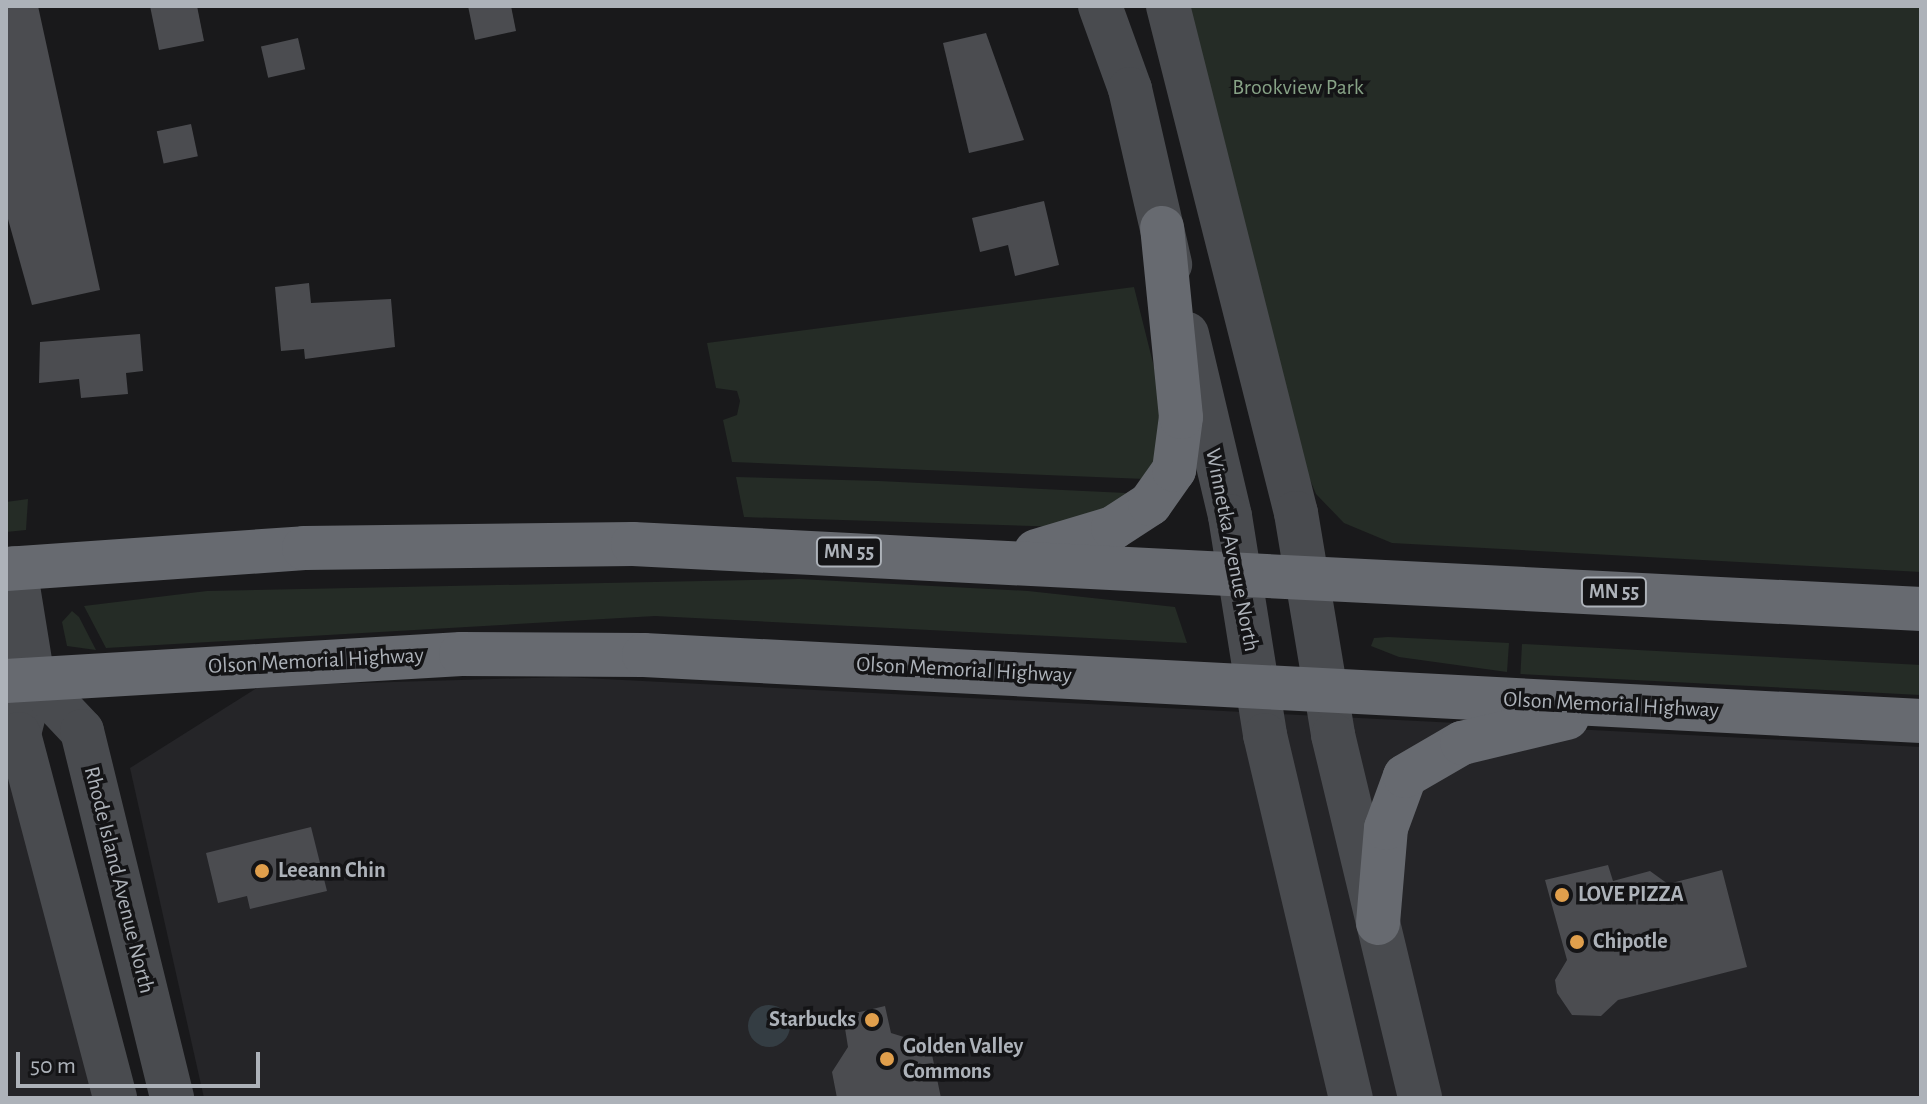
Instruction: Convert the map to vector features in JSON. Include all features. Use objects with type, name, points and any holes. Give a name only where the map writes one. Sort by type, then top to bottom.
[{"type":"highway","points":[[1005,559],[1113,528],[1150,504],[1174,470],[1181,417],[1162,228]]},
{"type":"highway","name":"MN 55","points":[[11,568],[456,544],[1005,559],[1921,609]]},
{"type":"highway","name":"Olson Memorial Highway","points":[[20,680],[461,654],[644,655],[1921,721]]},
{"type":"highway","points":[[1378,923],[1389,814],[1414,768],[1462,743],[1623,706]]},
{"type":"street","name":"Winnetka Avenue North","points":[[1100,6],[1130,89],[1162,228],[1240,574],[1257,686],[1351,1098]]},
{"type":"street","points":[[1168,6],[1223,209],[1307,577],[1326,690],[1420,1098]]},
{"type":"street","points":[[11,568],[20,680],[19,734],[115,1098]]},
{"type":"street","name":"Rhode Island Avenue North","points":[[20,680],[82,731],[172,1098]]},
{"type":"street","points":[[1315,947],[1305,1017],[1324,1098]]},
{"type":"shaded area","points":[[565,677],[1921,747],[1921,1098],[204,1098],[130,768],[260,686]]},
{"type":"shaded area","points":[[6,772],[10,777],[98,1098],[6,1098]]},
{"type":"shaded area","points":[[769,1005],[784,1011],[790,1026],[784,1041],[769,1047],[754,1041],[748,1026],[754,1011]]},
{"type":"green space","name":"Brookview Park","points":[[1186,6],[1921,6],[1921,572],[1392,543],[1344,523],[1316,494],[1303,463]]},
{"type":"green space","points":[[1134,287],[1156,375],[1162,446],[1145,479],[732,462],[723,420],[737,415],[740,401],[737,391],[716,388],[707,343]]},
{"type":"green space","points":[[736,477],[1126,493],[1120,504],[1064,527],[744,517]]},
{"type":"green space","points":[[28,499],[26,530],[6,532],[6,502]]},
{"type":"green space","points":[[799,579],[1028,591],[1175,607],[1187,643],[655,616],[106,648],[84,606],[207,591]]},
{"type":"green space","points":[[72,611],[79,617],[96,650],[67,646],[62,622]]},
{"type":"green space","points":[[1374,638],[1509,643],[1507,672],[1399,657],[1371,646]]},
{"type":"green space","points":[[1522,644],[1921,665],[1920,695],[1520,674]]},
{"type":"building","points":[[6,6],[38,6],[100,290],[32,305],[6,212]]},
{"type":"building","points":[[150,6],[197,6],[204,41],[159,50]]},
{"type":"building","points":[[468,6],[511,6],[516,31],[475,40]]},
{"type":"building","points":[[986,33],[1024,140],[969,153],[943,43]]},
{"type":"building","points":[[298,38],[305,69],[268,78],[261,47]]},
{"type":"building","points":[[191,124],[198,156],[164,164],[157,131]]},
{"type":"building","points":[[1044,201],[1059,265],[1015,276],[1008,245],[980,252],[972,218]]},
{"type":"building","points":[[309,283],[311,303],[391,299],[395,347],[305,359],[304,349],[281,351],[275,287]]},
{"type":"building","points":[[140,334],[143,371],[126,373],[128,394],[81,398],[79,379],[39,383],[40,342]]},
{"type":"building","points":[[311,827],[327,891],[250,909],[247,896],[218,903],[206,853]]},
{"type":"building","points":[[1608,865],[1613,881],[1650,871],[1668,884],[1722,870],[1747,967],[1618,1000],[1601,1016],[1572,1015],[1557,993],[1555,980],[1567,960],[1545,880]]},
{"type":"building","name":"Golden Valley Commons","points":[[885,1006],[891,1033],[930,1045],[941,1098],[837,1098],[832,1072],[848,1047],[843,1016]]},
{"type":"place","name":"Leeann Chin","points":[[262,871]]},
{"type":"place","name":"LOVE PIZZA","points":[[1562,895]]},
{"type":"place","name":"Chipotle","points":[[1577,942]]},
{"type":"place","name":"Starbucks","points":[[872,1020]]},
{"type":"place","name":"Golden Valley Commons","points":[[887,1059]]}]
